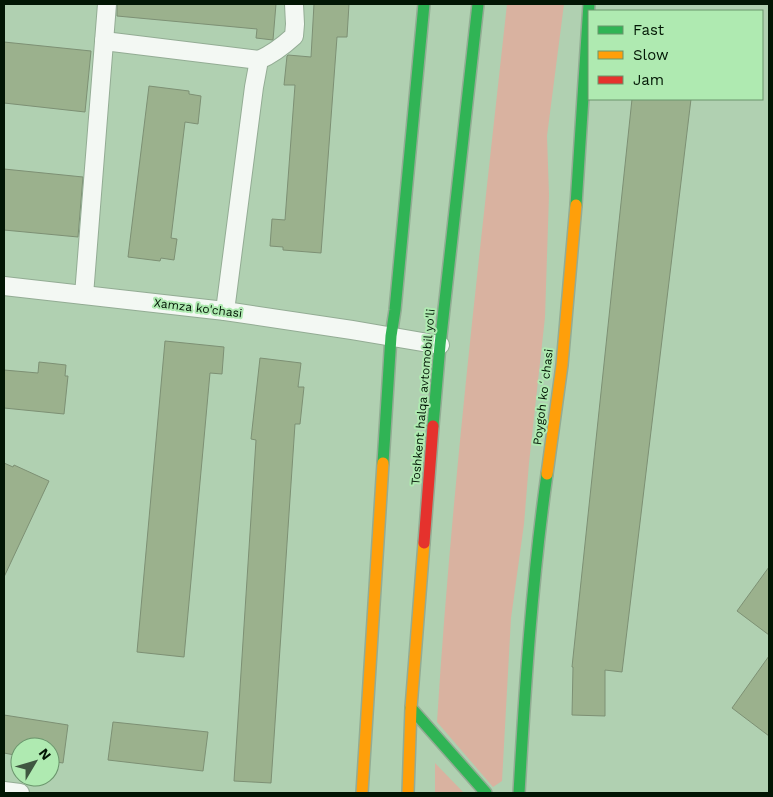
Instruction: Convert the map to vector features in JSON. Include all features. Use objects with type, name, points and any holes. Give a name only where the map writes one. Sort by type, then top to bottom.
[{"type":"main road","points":[[362,793],[391,336],[424,4]]},
{"type":"main road","name":"Toshkent halqa avtomobil yo'li","points":[[408,793],[411,708],[440,345],[478,4]]},
{"type":"main road","name":"Poygoh koʻchasi","points":[[519,793],[526,676],[540,523],[562,365],[576,213],[588,21]]},
{"type":"main road","points":[[411,708],[486,793]]},
{"type":"street","points":[[84,295],[107,4]]},
{"type":"street","points":[[104,41],[259,60],[271,55],[294,36],[296,24],[294,4]]},
{"type":"street","points":[[225,311],[259,60]]},
{"type":"street","name":"Xamza ko'chasi","points":[[4,286],[225,311],[440,345]]},
{"type":"street","points":[[4,791],[20,793]]},
{"type":"shaded area","points":[[507,4],[564,4],[547,136],[549,195],[545,317],[524,524],[511,618],[502,781],[493,787],[437,722],[459,452]]},
{"type":"shaded area","points":[[435,763],[464,793],[435,793]]},
{"type":"building","points":[[117,4],[276,4],[273,40],[256,38],[257,29],[117,16]]},
{"type":"building","points":[[314,4],[349,4],[347,37],[337,37],[321,253],[283,250],[283,247],[270,246],[272,219],[285,220],[295,85],[284,85],[287,56],[311,57]]},
{"type":"building","points":[[4,42],[91,51],[85,112],[4,103]]},
{"type":"building","points":[[149,86],[189,91],[189,94],[201,96],[198,124],[185,122],[171,238],[177,239],[174,260],[161,258],[160,261],[128,257]]},
{"type":"building","points":[[632,100],[691,100],[622,672],[605,670],[605,716],[572,715],[572,667]]},
{"type":"building","points":[[4,169],[83,177],[78,237],[4,230]]},
{"type":"building","points":[[165,341],[224,347],[222,374],[210,373],[184,657],[137,652]]},
{"type":"building","points":[[260,358],[301,363],[298,387],[304,387],[300,424],[295,424],[271,783],[234,781],[256,440],[251,439]]},
{"type":"building","points":[[39,362],[66,365],[65,376],[68,376],[64,414],[4,408],[4,370],[38,373]]},
{"type":"building","points":[[4,463],[13,467],[14,465],[49,481],[4,577]]},
{"type":"building","points":[[769,567],[769,635],[737,611]]},
{"type":"building","points":[[769,656],[769,736],[732,708]]},
{"type":"building","points":[[4,715],[68,725],[63,763],[60,763],[60,737],[10,737],[10,754],[4,753]]},
{"type":"building","points":[[113,722],[208,732],[203,771],[108,760]]},
{"type":"traffic: fast","points":[[383,463],[391,336],[424,4]]},
{"type":"traffic: fast","points":[[433,426],[440,345],[478,4]]},
{"type":"traffic: fast","points":[[589,4],[589,10]]},
{"type":"traffic: fast","points":[[576,205],[588,19]]},
{"type":"traffic: fast","points":[[519,793],[537,554],[547,474]]},
{"type":"traffic: fast","points":[[411,708],[486,793]]},
{"type":"traffic: slow","points":[[547,474],[562,365],[576,205]]},
{"type":"traffic: slow","points":[[362,793],[383,463]]},
{"type":"traffic: slow","points":[[408,793],[411,708],[424,543]]},
{"type":"traffic: jam","points":[[424,543],[433,426]]}]
